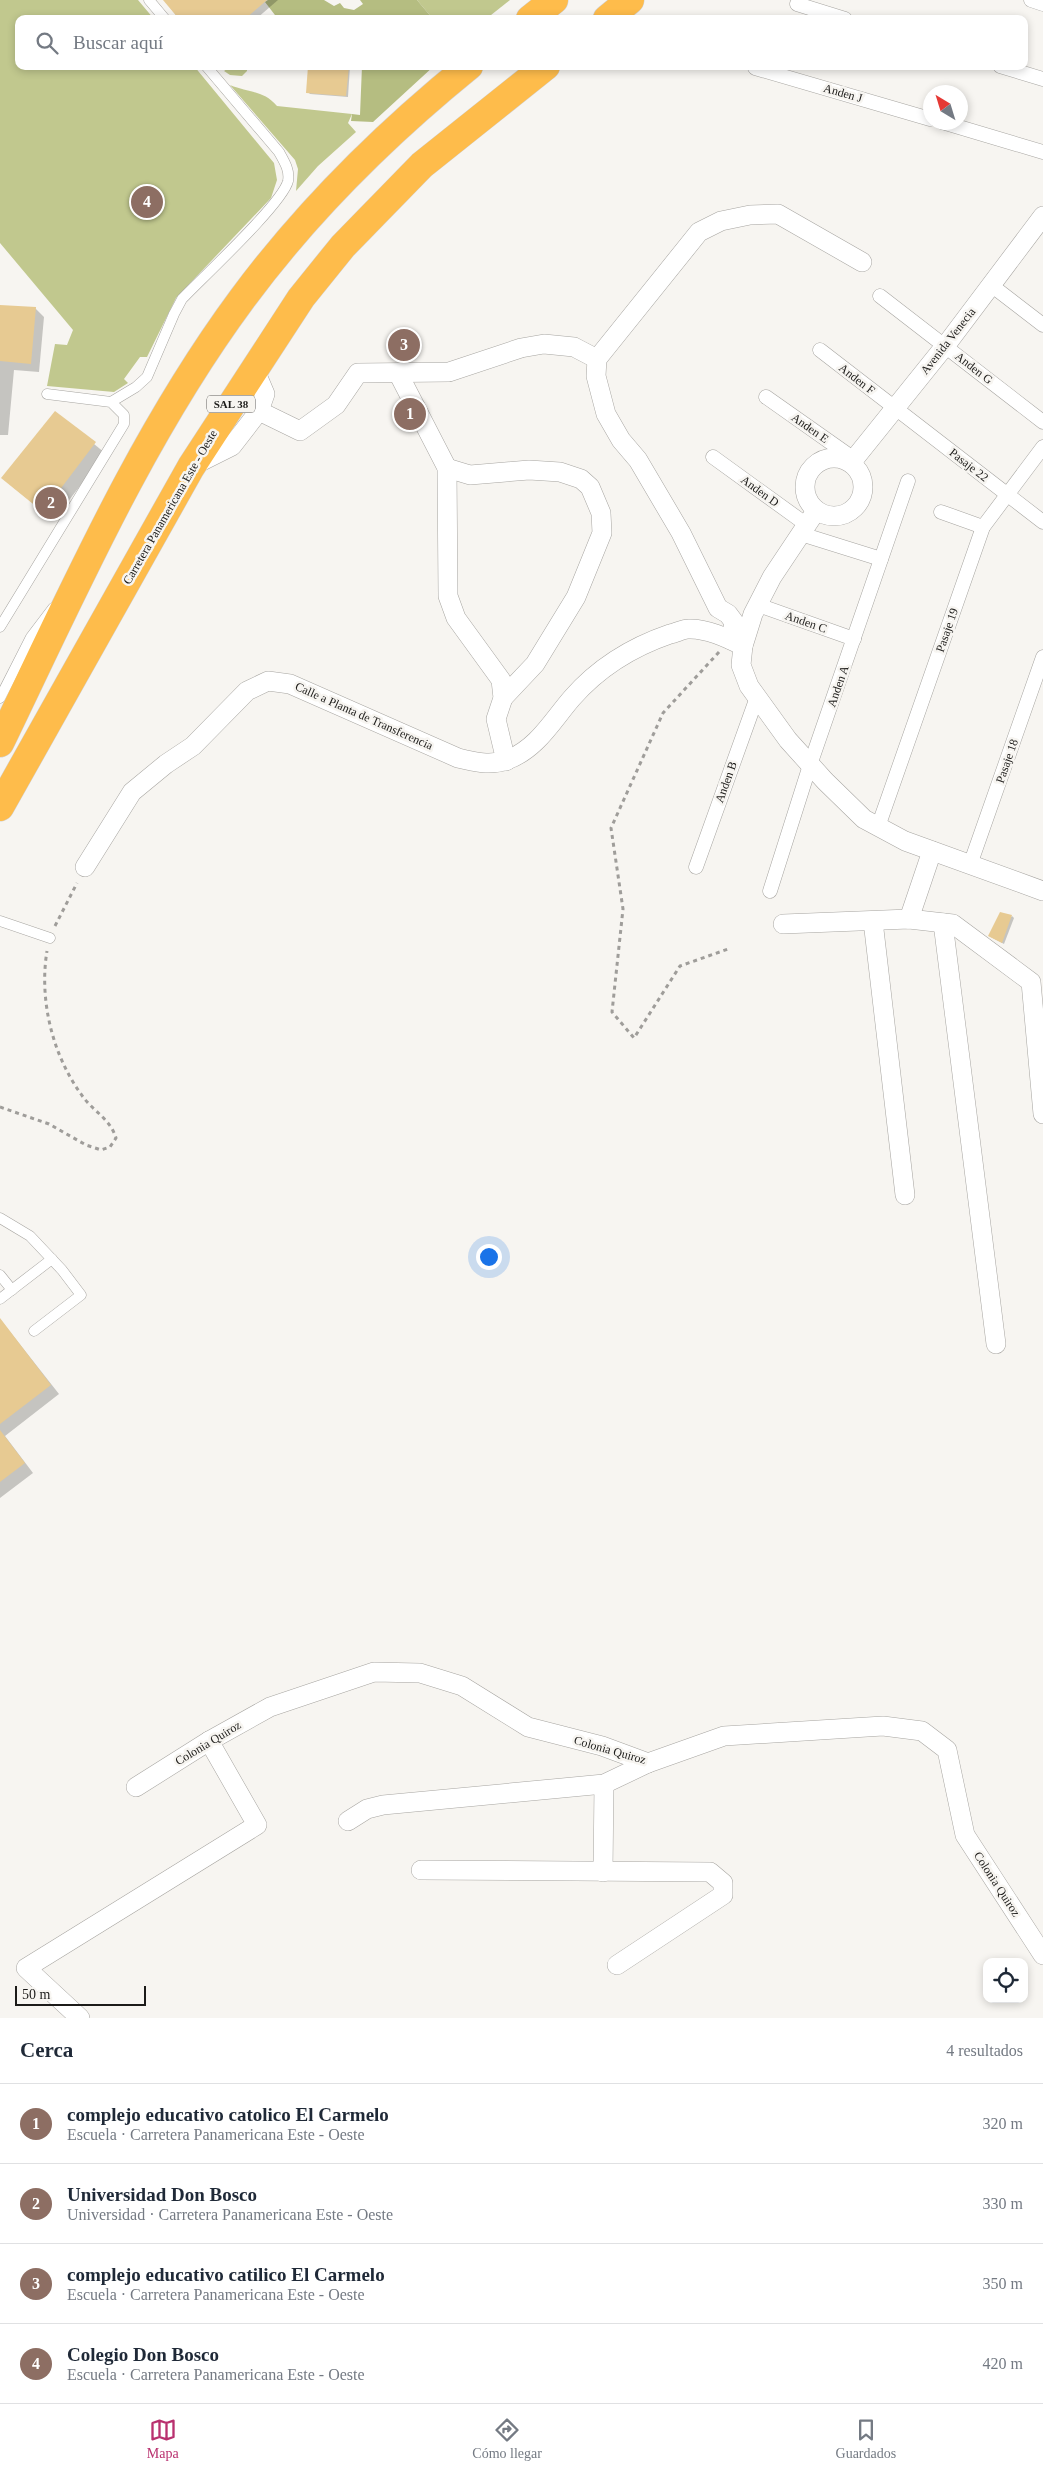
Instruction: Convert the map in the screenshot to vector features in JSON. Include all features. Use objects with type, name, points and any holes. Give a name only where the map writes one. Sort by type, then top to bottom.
[{"type":"highway","points":[[535,15],[554,0]]},
{"type":"highway","points":[[612,15],[630,0]]},
{"type":"highway","points":[[0,743],[131,478],[165,418],[241,300],[285,243],[343,179],[398,125],[464,70]]},
{"type":"highway","name":"Carretera Panamericana Este - Oeste","points":[[0,807],[191,467],[254,368],[302,298],[343,246],[422,165],[541,70]]},
{"type":"street","points":[[1031,0],[1043,4]]},
{"type":"street","points":[[797,4],[832,15]]},
{"type":"street","name":"Anden J","points":[[762,70],[923,117]]},
{"type":"street","points":[[1012,70],[1043,80]]},
{"type":"street","points":[[968,130],[1043,152]]},
{"type":"street","points":[[862,262],[778,214],[750,215],[721,221],[699,232],[597,359],[596,376],[606,414],[621,440],[638,460],[680,533],[718,608],[728,614],[734,622],[742,665],[749,686],[788,740],[810,765],[864,819],[878,827],[905,841],[1043,891]]},
{"type":"street","name":"Avenida Venecia","points":[[852,461],[945,346],[991,284],[1042,221]]},
{"type":"street","points":[[991,284],[1043,325]]},
{"type":"street","name":"Anden G","points":[[880,296],[1043,422]]},
{"type":"street","points":[[259,411],[300,431],[336,405],[358,373],[449,372],[521,348],[544,344],[574,347],[597,359]]},
{"type":"street","name":"Anden F","points":[[820,350],[895,408]]},
{"type":"street","points":[[191,467],[232,446],[259,411],[265,394],[254,368]]},
{"type":"street","points":[[398,373],[446,468],[448,596],[456,618],[501,680],[503,698],[496,719],[506,761]]},
{"type":"street","name":"Anden E","points":[[766,397],[852,461]]},
{"type":"street","name":"Pasaje 22","points":[[895,408],[1043,522]]},
{"type":"street","name":"Pasaje 19","points":[[878,827],[983,527],[1043,447]]},
{"type":"street","name":"Anden D","points":[[713,457],[808,523],[881,558]]},
{"type":"street","points":[[737,643],[772,577],[808,523],[811,506],[805,494],[808,473],[818,463],[831,458],[852,461],[862,480],[859,501],[850,512],[808,523]]},
{"type":"street","points":[[446,468],[470,475],[529,470],[560,472],[581,478],[590,487],[601,513],[602,533],[576,597],[535,664],[503,698]]},
{"type":"street","name":"Anden A","points":[[770,891],[810,765],[908,481]]},
{"type":"street","points":[[941,512],[983,527]]},
{"type":"street","name":"Anden C","points":[[758,605],[854,639]]},
{"type":"street","name":"Calle a Planta de Transferencia","points":[[85,867],[132,792],[166,764],[193,746],[247,691],[268,681],[290,684],[458,758],[482,764],[506,761],[533,746],[573,697],[602,669],[630,651],[652,640],[688,629],[737,643]]},
{"type":"street","name":"Pasaje 18","points":[[970,865],[1043,657]]},
{"type":"street","name":"Anden B","points":[[696,867],[757,697]]},
{"type":"street","points":[[909,919],[932,851]]},
{"type":"street","points":[[783,924],[909,919],[953,924],[1031,982],[1043,1114]]},
{"type":"street","points":[[873,921],[904,1195]]},
{"type":"street","points":[[943,923],[996,1344]]},
{"type":"street","name":"Colonia Quiroz","points":[[136,1787],[209,1741],[270,1707],[374,1672],[420,1673],[462,1686],[528,1727],[602,1746],[648,1763],[724,1736],[882,1726],[922,1731],[947,1750],[965,1835],[1043,1955]]},
{"type":"street","points":[[80,2018],[26,1968],[257,1825],[209,1741]]},
{"type":"street","points":[[348,1820],[367,1809],[383,1805],[604,1784],[648,1763]]},
{"type":"street","points":[[603,1872],[604,1784]]},
{"type":"street","points":[[421,1870],[710,1872],[724,1883],[723,1895],[617,1965]]},
{"type":"lane","points":[[150,0],[162,15]]},
{"type":"lane","points":[[47,394],[111,402],[147,377],[182,299],[259,220],[280,195],[288,181],[286,164],[279,152],[209,70]]},
{"type":"lane","points":[[0,627],[124,424],[124,415],[111,402]]},
{"type":"lane","points":[[0,698],[40,624],[61,599],[75,589]]},
{"type":"lane","points":[[0,921],[50,938]]},
{"type":"lane","points":[[0,1218],[30,1236],[52,1259],[81,1295],[34,1331]]},
{"type":"lane","points":[[0,1298],[52,1259]]},
{"type":"lane","points":[[0,1275],[12,1290]]},
{"type":"path","points":[[728,949],[680,966],[634,1038],[612,1012],[623,909],[611,828],[662,713],[737,643]]},
{"type":"path","points":[[0,1107],[49,1124],[86,1145],[101,1150],[110,1147],[116,1138],[112,1126],[81,1095],[64,1064],[48,1018],[43,974],[50,938],[85,867]]},
{"type":"green space","points":[[0,0],[138,0],[151,15],[15,15],[15,70],[197,70],[274,163],[277,180],[271,198],[176,298],[147,357],[140,357],[124,379],[128,383],[114,392],[47,386],[55,344],[67,345],[73,330],[0,243]]},
{"type":"green space","points":[[268,0],[324,0],[334,6],[340,3],[344,8],[354,10],[363,4],[360,0],[417,0],[430,15],[275,15],[265,2]]},
{"type":"green space","points":[[417,0],[510,0],[491,15],[430,15]]},
{"type":"green space","points":[[247,70],[242,76],[230,75],[224,71]]},
{"type":"green space","points":[[362,70],[430,70],[373,122],[351,121],[352,114],[360,115]]},
{"type":"green space","points":[[230,85],[261,94],[277,106],[352,114],[348,123],[356,132],[318,166],[296,191],[298,169],[295,160]]},
{"type":"building","points":[[163,0],[267,0],[250,15],[176,15]]},
{"type":"building","points":[[308,70],[349,70],[346,96],[306,93]]},
{"type":"building","points":[[0,305],[36,307],[31,364],[0,361]]},
{"type":"building","points":[[55,411],[96,442],[43,512],[1,478]]},
{"type":"building","points":[[1000,912],[1012,915],[1002,943],[988,936]]},
{"type":"building","points":[[0,1318],[51,1385],[0,1424]]},
{"type":"building","points":[[0,1430],[25,1463],[0,1482]]},
{"type":"place","name":"Colegio Don Bosco","points":[[147,202]]},
{"type":"place","name":"complejo educativo catilico El Carmelo","points":[[404,345]]},
{"type":"place","name":"complejo educativo catolico El Carmelo","points":[[410,414]]},
{"type":"place","name":"Universidad Don Bosco","points":[[51,503]]}]
